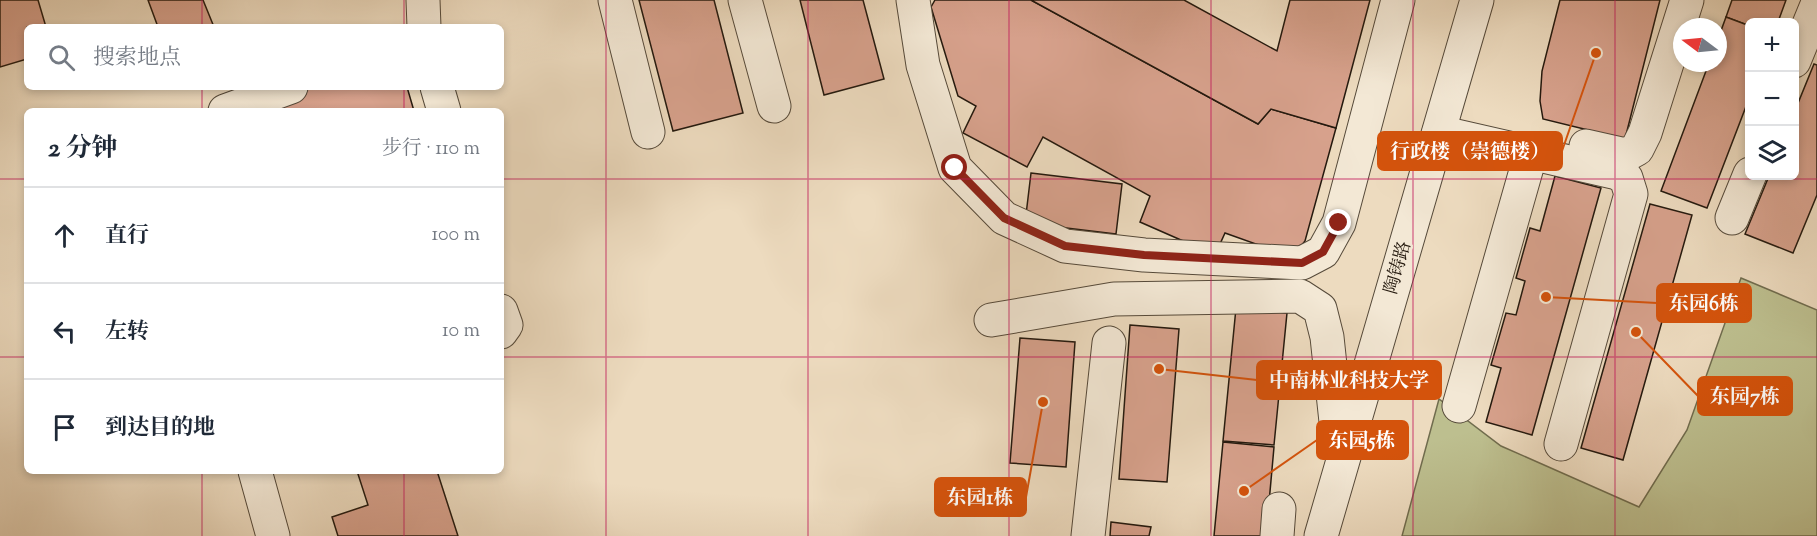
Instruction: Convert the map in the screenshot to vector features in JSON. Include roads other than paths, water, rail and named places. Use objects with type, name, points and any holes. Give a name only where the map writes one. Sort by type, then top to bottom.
[{"type":"street","points":[[423,0],[424,24]]},
{"type":"street","points":[[615,0],[648,132]]},
{"type":"street","points":[[745,0],[774,106]]},
{"type":"street","points":[[913,0],[923,65],[955,168],[1004,218],[1065,246],[1144,255],[1302,263],[1323,252],[1339,223],[1398,0]]},
{"type":"street","name":"陶铸路","points":[[1321,536],[1477,0]]},
{"type":"street","points":[[1441,123],[1626,155],[1637,149],[1645,133],[1687,0]]},
{"type":"street","points":[[1804,54],[1817,5]]},
{"type":"street","points":[[233,108],[283,90]]},
{"type":"street","points":[[438,90],[443,108]]},
{"type":"street","points":[[1441,123],[1531,153],[1617,173],[1626,178],[1631,194],[1561,444]]},
{"type":"street","points":[[1459,406],[1531,153]]},
{"type":"street","points":[[1732,218],[1747,180]]},
{"type":"street","points":[[991,320],[1114,299],[1300,296],[1320,309],[1327,337],[1340,467]]},
{"type":"street","points":[[1088,536],[1109,343]]},
{"type":"street","points":[[256,474],[273,536]]},
{"type":"place","name":"行政楼（崇德楼）","points":[[1596,53]]},
{"type":"place","name":"东园6栋","points":[[1546,297]]},
{"type":"place","name":"东园7栋","points":[[1636,332]]},
{"type":"place","name":"中南林业科技大学","points":[[1159,369]]},
{"type":"place","name":"东园1栋","points":[[1043,402]]},
{"type":"place","name":"东园5栋","points":[[1244,491]]}]
